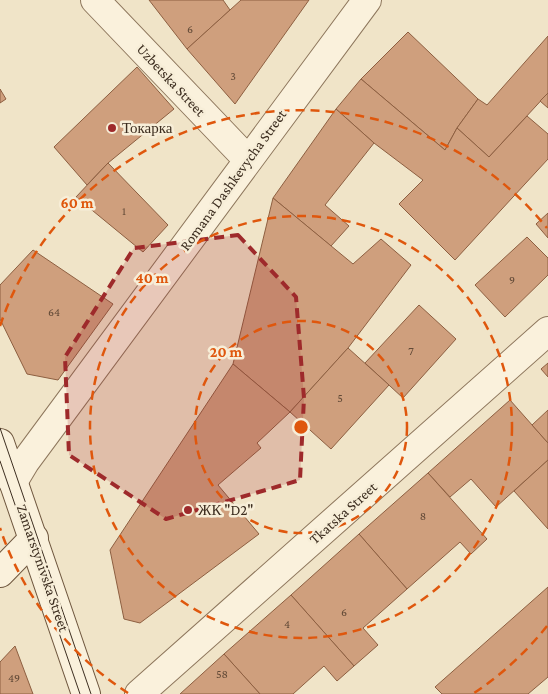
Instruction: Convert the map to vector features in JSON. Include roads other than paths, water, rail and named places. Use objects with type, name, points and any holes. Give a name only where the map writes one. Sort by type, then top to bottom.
[{"type":"street","name":"Uzbetska Street","points":[[95,0],[248,160]]},
{"type":"street","name":"Romana Dashkevycha Street","points":[[13,482],[30,454],[366,0]]},
{"type":"street","name":"Tkatska Street","points":[[139,694],[548,331]]},
{"type":"street","name":"Zamarstynivska Street","points":[[0,443],[86,694]]},
{"type":"street","points":[[0,573],[34,538]]},
{"type":"tram line","points":[[0,428],[91,694]]},
{"type":"tram line","points":[[0,461],[80,694]]},
{"type":"place","name":"Токарка","points":[[112,128]]},
{"type":"place","name":"ЖК \"D2\"","points":[[188,510]]}]
